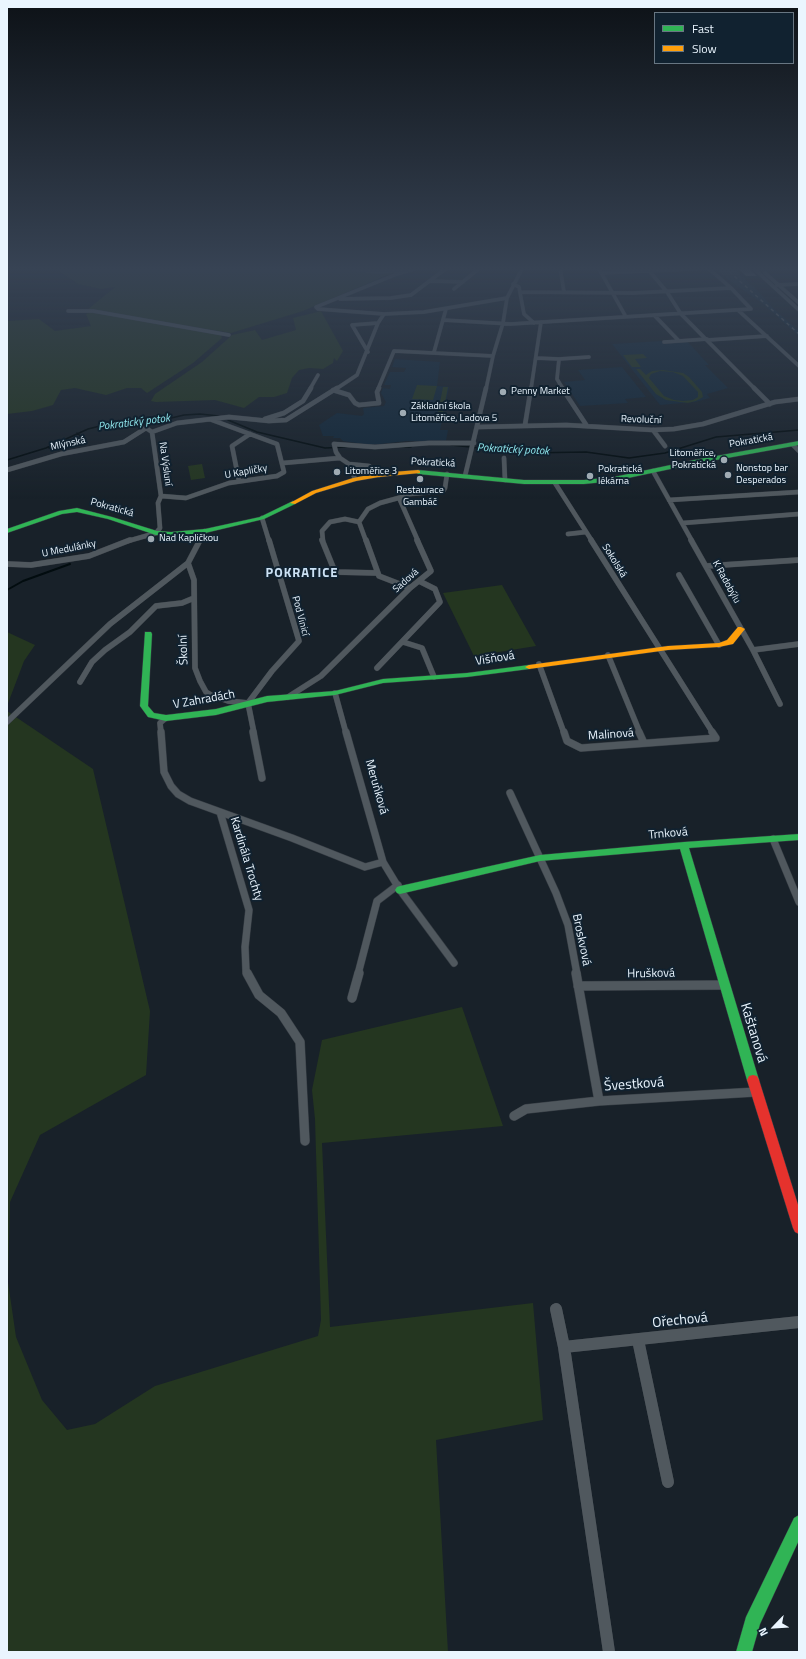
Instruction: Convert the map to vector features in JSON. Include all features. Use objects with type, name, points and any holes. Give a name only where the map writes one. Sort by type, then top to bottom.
[{"type":"street","points":[[364,344],[368,352]]},
{"type":"street","name":"Na Výsluní","points":[[156,533],[160,528],[158,503],[161,496],[152,432],[177,424],[229,417],[261,420],[286,420],[357,375],[371,344]]},
{"type":"street","points":[[434,352],[436,344]]},
{"type":"street","points":[[464,476],[478,427],[497,344]]},
{"type":"street","points":[[525,425],[538,344]]},
{"type":"street","points":[[712,344],[770,404]]},
{"type":"street","points":[[775,344],[799,366]]},
{"type":"street","points":[[333,390],[349,395],[356,404],[362,406],[379,403],[377,392],[394,351],[493,356]]},
{"type":"street","points":[[536,358],[559,360],[589,357]]},
{"type":"street","points":[[559,360],[557,379],[587,426]]},
{"type":"street","points":[[261,420],[284,413],[303,401],[318,375]]},
{"type":"street","name":"Revoluční","points":[[478,427],[525,425],[587,426],[653,430],[694,426],[770,404],[799,399]]},
{"type":"street","points":[[211,419],[277,444],[283,464]]},
{"type":"street","name":"Mlýnská","points":[[7,470],[61,454],[124,442],[146,428],[152,432]]},
{"type":"street","points":[[653,430],[665,446]]},
{"type":"street","points":[[239,480],[232,450],[235,444],[250,434]]},
{"type":"street","points":[[379,475],[370,466],[349,464],[340,458],[335,447],[375,447],[429,443],[474,443]]},
{"type":"street","name":"Pokratická","points":[[7,531],[61,512],[77,510],[110,518],[156,533],[171,534],[205,531],[262,518],[314,492],[355,479],[379,475],[419,472],[555,483],[614,479],[694,462],[797,446]]},
{"type":"street","name":"U Kapličky","points":[[161,496],[182,498],[239,480],[280,475],[284,472],[283,464],[340,458]]},
{"type":"street","points":[[504,458],[506,480]]},
{"type":"street","points":[[349,464],[355,479]]},
{"type":"street","name":"K Radobýlu","points":[[653,471],[753,650],[780,704]]},
{"type":"street","points":[[359,522],[368,509],[380,503],[410,494],[443,491],[445,488],[447,474]]},
{"type":"street","name":"Sokolská","points":[[555,483],[658,649],[716,738]]},
{"type":"street","points":[[669,500],[799,492]]},
{"type":"street","name":"Sadová","points":[[288,697],[321,676],[410,588],[431,570],[400,502],[402,497]]},
{"type":"street","points":[[683,523],[799,514]]},
{"type":"street","name":"Pod Vinicí","points":[[248,703],[272,671],[299,641],[262,518]]},
{"type":"street","points":[[359,522],[346,519],[334,520],[327,524],[322,531],[322,539],[335,572],[377,573]]},
{"type":"street","points":[[359,522],[379,576],[410,588]]},
{"type":"street","points":[[7,722],[110,624],[188,563],[205,531]]},
{"type":"street","points":[[568,534],[586,532]]},
{"type":"street","name":"U Medulánky","points":[[7,564],[31,565],[89,556],[135,538],[156,533]]},
{"type":"street","points":[[707,566],[799,560]]},
{"type":"street","name":"Školní","points":[[188,563],[194,580],[195,668],[202,686],[206,692],[218,699],[248,703]]},
{"type":"street","points":[[679,575],[719,645]]},
{"type":"street","points":[[377,668],[440,602],[435,589],[419,581]]},
{"type":"street","points":[[80,682],[92,662],[110,646],[130,632],[156,606],[182,603],[194,598]]},
{"type":"street","name":"Višňová","points":[[248,703],[288,697],[335,693],[383,681],[476,674],[539,664],[658,649],[719,645],[730,642],[741,629]]},
{"type":"street","name":"V Zahradách","points":[[148,634],[144,706],[152,715],[166,718],[216,712],[248,703]]},
{"type":"street","points":[[403,642],[422,648],[434,677]]},
{"type":"street","points":[[753,650],[799,644]]},
{"type":"street","points":[[608,655],[644,743]]},
{"type":"street","name":"Malinová","points":[[539,664],[567,741],[581,748],[716,738]]},
{"type":"street","name":"Meruňková","points":[[335,693],[383,862],[399,888],[454,963]]},
{"type":"street","points":[[248,703],[262,778]]},
{"type":"street","name":"Kardinála Trochty","points":[[166,718],[160,723],[164,772],[167,780],[178,794],[190,801],[220,812],[249,910],[245,947],[246,971],[259,994],[281,1013],[300,1042],[305,1141]]},
{"type":"street","name":"Broskvová","points":[[510,793],[556,893],[568,926],[599,1101]]},
{"type":"street","points":[[220,812],[292,838],[364,867],[383,862]]},
{"type":"street","name":"Trnková","points":[[399,888],[540,858],[684,845],[799,837]]},
{"type":"street","points":[[773,839],[799,902]]},
{"type":"street","name":"Kaštanová","points":[[684,845],[756,1092],[799,1228]]},
{"type":"street","points":[[352,998],[377,901],[399,888]]},
{"type":"street","name":"Hrušková","points":[[578,986],[724,985]]},
{"type":"street","name":"Švestková","points":[[514,1116],[526,1109],[599,1101],[756,1092]]},
{"type":"street","points":[[556,1309],[564,1347],[609,1652]]},
{"type":"street","name":"Ořechová","points":[[564,1347],[799,1322]]},
{"type":"street","points":[[638,1340],[668,1482]]},
{"type":"street","points":[[744,1652],[752,1623],[799,1523]]},
{"type":"shaded area","points":[[612,344],[690,344],[709,365],[705,365],[728,388],[707,394],[710,398],[695,402],[660,405]]},
{"type":"shaded area","name":"Základní škola Litoměřice, Ladova 5","points":[[395,359],[440,362],[437,386],[449,387],[440,430],[448,430],[446,441],[406,441],[371,445],[343,441],[340,438],[333,438],[334,436],[323,436],[319,425],[337,413],[362,416],[364,414],[363,408],[384,406],[386,402],[381,393],[383,388],[390,389],[391,385],[384,385],[390,372],[404,372],[406,368],[392,367]]},
{"type":"shaded area","points":[[622,367],[646,397],[625,399],[628,403],[580,406],[564,382],[585,380],[578,370]]},
{"type":"green space","points":[[7,344],[215,344],[193,363],[147,393],[141,388],[127,388],[106,395],[75,388],[61,390],[53,405],[32,411],[7,414]]},
{"type":"green space","points":[[222,344],[339,344],[343,351],[337,361],[334,358],[333,363],[323,369],[309,368],[299,370],[292,378],[287,393],[274,397],[259,397],[244,408],[215,400],[151,401],[155,394],[202,362]]},
{"type":"green space","points":[[643,354],[647,358],[635,359],[641,367],[632,367],[623,355]]},
{"type":"green space","points":[[636,369],[640,369],[646,375],[652,371],[663,370],[683,373],[689,377],[702,392],[703,397],[688,403],[666,400],[656,394]],"holes":[[[660,371],[673,372],[683,376],[698,392],[698,397],[693,400],[674,400],[664,396],[649,378],[651,374]]]},
{"type":"green space","points":[[417,385],[437,386],[433,400],[412,399]]},
{"type":"green space","points":[[443,387],[448,387],[441,423],[436,423]]},
{"type":"green space","points":[[202,464],[205,478],[191,480],[188,466]]},
{"type":"green space","points":[[502,585],[536,646],[474,656],[443,593]]},
{"type":"green space","points":[[7,632],[35,645],[24,661],[7,706]]},
{"type":"green space","points":[[7,711],[93,769],[150,1011],[146,1075],[40,1135],[10,1202],[8,1282],[16,1337],[42,1400],[67,1430],[95,1424],[155,1386],[318,1336],[321,1320],[315,1119],[312,1090],[322,1040],[462,1007],[503,1126],[322,1143],[330,1327],[533,1303],[543,1420],[436,1440],[448,1652],[7,1652]]},
{"type":"waterway","name":"Pokratický potok","points":[[78,434],[88,429],[104,425],[125,422],[150,423],[184,415],[200,414],[219,416]]},
{"type":"waterway","name":"Pokratický potok","points":[[228,420],[257,432],[325,448],[347,447]]},
{"type":"waterway","name":"Pokratický potok","points":[[451,445],[527,453],[586,452],[629,458],[665,453],[716,437],[799,430]]},
{"type":"waterway","name":"Pokratický potok","points":[[7,460],[46,448],[78,434]]},
{"type":"waterway","points":[[49,448],[80,443],[83,438],[78,434]]},
{"type":"waterway","name":"Pokratický potok","points":[[400,447],[411,447]]},
{"type":"waterway","points":[[7,590],[23,581],[70,564]]},
{"type":"traffic: fast","points":[[418,472],[524,482],[584,482],[614,479],[694,462],[799,443]]},
{"type":"traffic: fast","points":[[7,531],[61,512],[77,510],[110,518],[156,533],[171,534],[205,531],[262,518],[293,503]]},
{"type":"traffic: fast","points":[[148,634],[144,706],[151,715],[166,718],[216,712],[267,699],[335,693],[383,681],[467,675],[529,667]]},
{"type":"traffic: fast","points":[[400,890],[540,858],[684,845],[799,837]]},
{"type":"traffic: fast","points":[[684,845],[753,1080]]},
{"type":"traffic: fast","points":[[744,1652],[752,1623],[799,1523]]},
{"type":"traffic: slow","points":[[293,503],[314,492],[355,479],[379,475],[418,472]]},
{"type":"traffic: slow","points":[[529,667],[668,648],[719,645],[730,642],[741,629]]},
{"type":"traffic: jam","points":[[753,1080],[799,1228]]},
{"type":"place","name":"Penny Market","points":[[503,392]]},
{"type":"place","name":"Základní škola Litoměřice, Ladova 5","points":[[403,413]]},
{"type":"place","name":"Litoměřice, Pokratická","points":[[724,460]]},
{"type":"place","name":"Litoměřice 3","points":[[337,472]]},
{"type":"place","name":"Nonstop bar Desperados","points":[[728,475]]},
{"type":"place","name":"Pokratická lékárna","points":[[590,476]]},
{"type":"place","name":"Restaurace Gambáč","points":[[420,479]]},
{"type":"place","name":"Nad Kapličkou","points":[[151,539]]},
{"type":"district","name":"POKRATICE","points":[[302,574]]}]
